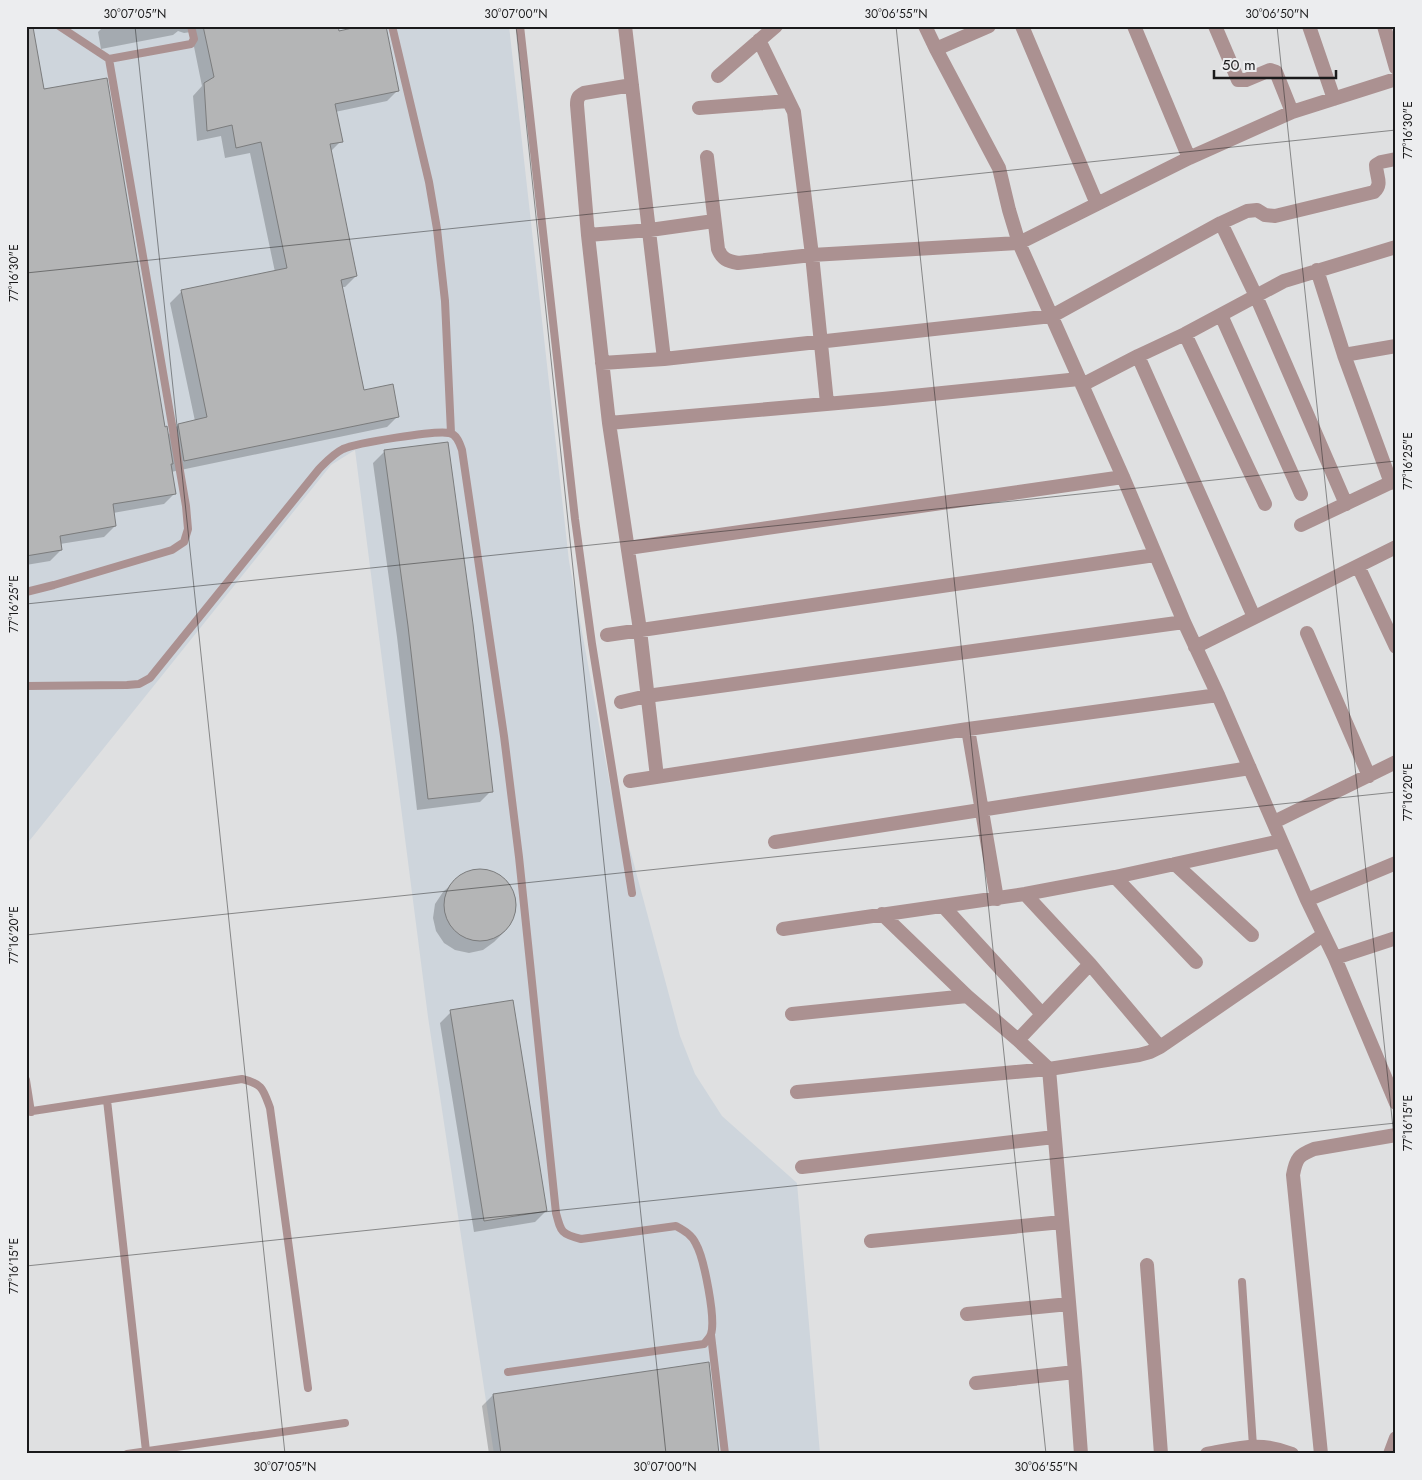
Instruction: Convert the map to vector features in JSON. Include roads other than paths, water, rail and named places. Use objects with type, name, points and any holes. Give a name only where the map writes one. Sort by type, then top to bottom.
[{"type":"street","points":[[625,26],[664,359]]},
{"type":"street","points":[[718,76],[776,26]]},
{"type":"street","points":[[925,26],[999,168],[1019,242],[1123,477],[1184,622],[1218,695],[1307,900],[1335,958],[1396,1103]]},
{"type":"street","points":[[936,49],[989,26]]},
{"type":"street","points":[[1022,26],[1098,204]]},
{"type":"street","points":[[1134,26],[1189,158]]},
{"type":"street","points":[[1215,26],[1238,80],[1246,80],[1270,70],[1276,72],[1292,112]]},
{"type":"street","points":[[1309,26],[1334,99]]},
{"type":"street","points":[[1384,26],[1396,68]]},
{"type":"street","points":[[759,40],[794,112],[812,255],[827,403]]},
{"type":"street","points":[[707,157],[718,250],[722,257],[728,261],[738,263],[812,255],[1019,242],[1189,158],[1292,112],[1396,79]]},
{"type":"street","points":[[632,85],[584,93],[579,95],[577,99],[588,235],[609,423],[640,630],[657,776]]},
{"type":"street","points":[[699,108],[788,101]]},
{"type":"street","points":[[602,363],[664,359],[1052,316],[1221,223],[1251,210],[1257,210],[1265,215],[1276,216],[1374,192],[1378,189],[1380,183],[1376,166],[1381,162],[1396,159]]},
{"type":"street","points":[[588,235],[650,230],[714,221]]},
{"type":"street","points":[[1221,223],[1256,296],[1346,504]]},
{"type":"street","points":[[609,423],[1081,382],[1185,334],[1284,281],[1396,247]]},
{"type":"street","points":[[1300,525],[1393,482],[1344,355],[1317,270]]},
{"type":"street","points":[[1221,315],[1301,494]]},
{"type":"street","points":[[1185,334],[1265,504]]},
{"type":"street","points":[[1344,355],[1396,346]]},
{"type":"street","points":[[1138,356],[1254,618]]},
{"type":"street","points":[[628,548],[1123,477]]},
{"type":"street","points":[[1196,647],[1396,547]]},
{"type":"street","points":[[607,635],[1155,555]]},
{"type":"street","points":[[1358,566],[1396,647]]},
{"type":"street","points":[[621,702],[647,696],[1184,622]]},
{"type":"street","points":[[1307,633],[1369,776]]},
{"type":"street","points":[[630,781],[968,729],[1218,695]]},
{"type":"street","points":[[968,729],[997,899]]},
{"type":"street","points":[[1274,822],[1396,762]]},
{"type":"street","points":[[775,842],[1250,768]]},
{"type":"street","points":[[783,929],[1025,894],[1115,877],[1281,840]]},
{"type":"street","points":[[1307,900],[1396,863]]},
{"type":"street","points":[[1175,864],[1252,935]]},
{"type":"street","points":[[1115,877],[1196,962]]},
{"type":"street","points":[[1025,894],[1090,964],[1160,1046]]},
{"type":"street","points":[[943,906],[1042,1014]]},
{"type":"street","points":[[882,914],[967,996],[1049,1069],[1081,1454]]},
{"type":"street","points":[[797,1092],[1049,1069],[1150,1052],[1323,935]]},
{"type":"street","points":[[1335,958],[1396,938]]},
{"type":"street","points":[[1018,1040],[1090,964]]},
{"type":"street","points":[[792,1014],[967,996]]},
{"type":"street","points":[[1321,1454],[1293,1175],[1295,1162],[1302,1154],[1314,1149],[1396,1136]]},
{"type":"street","points":[[802,1167],[1054,1137]]},
{"type":"street","points":[[871,1241],[1062,1222]]},
{"type":"street","points":[[1147,1265],[1161,1454]]},
{"type":"street","points":[[967,1314],[1069,1304]]},
{"type":"street","points":[[976,1383],[1075,1372]]},
{"type":"street","points":[[1390,1454],[1396,1438]]},
{"type":"street","points":[[1207,1454],[1253,1446],[1265,1446],[1292,1454]]},
{"type":"lane","points":[[59,26],[109,59],[190,44],[194,39],[191,26]]},
{"type":"lane","points":[[392,26],[429,182],[437,229],[445,302],[451,433]]},
{"type":"lane","points":[[520,26],[575,519],[592,644],[632,893]]},
{"type":"lane","points":[[26,592],[172,550],[184,542],[188,529],[186,506],[109,59]]},
{"type":"lane","points":[[26,686],[127,686],[139,684],[150,678],[319,469],[331,457],[342,450],[356,445],[437,432],[451,433],[458,438],[462,450],[504,736],[519,857],[556,1213],[560,1227],[568,1236],[581,1238],[676,1226],[688,1232],[696,1243],[702,1257],[712,1316],[711,1335],[725,1454]]},
{"type":"lane","points":[[26,1080],[29,1112],[242,1078],[256,1082],[264,1092],[270,1108],[308,1388]]},
{"type":"lane","points":[[107,1100],[146,1451]]},
{"type":"lane","points":[[1242,1282],[1253,1446]]},
{"type":"lane","points":[[508,1372],[704,1344],[711,1335]]},
{"type":"lane","points":[[127,1454],[345,1423]]}]
